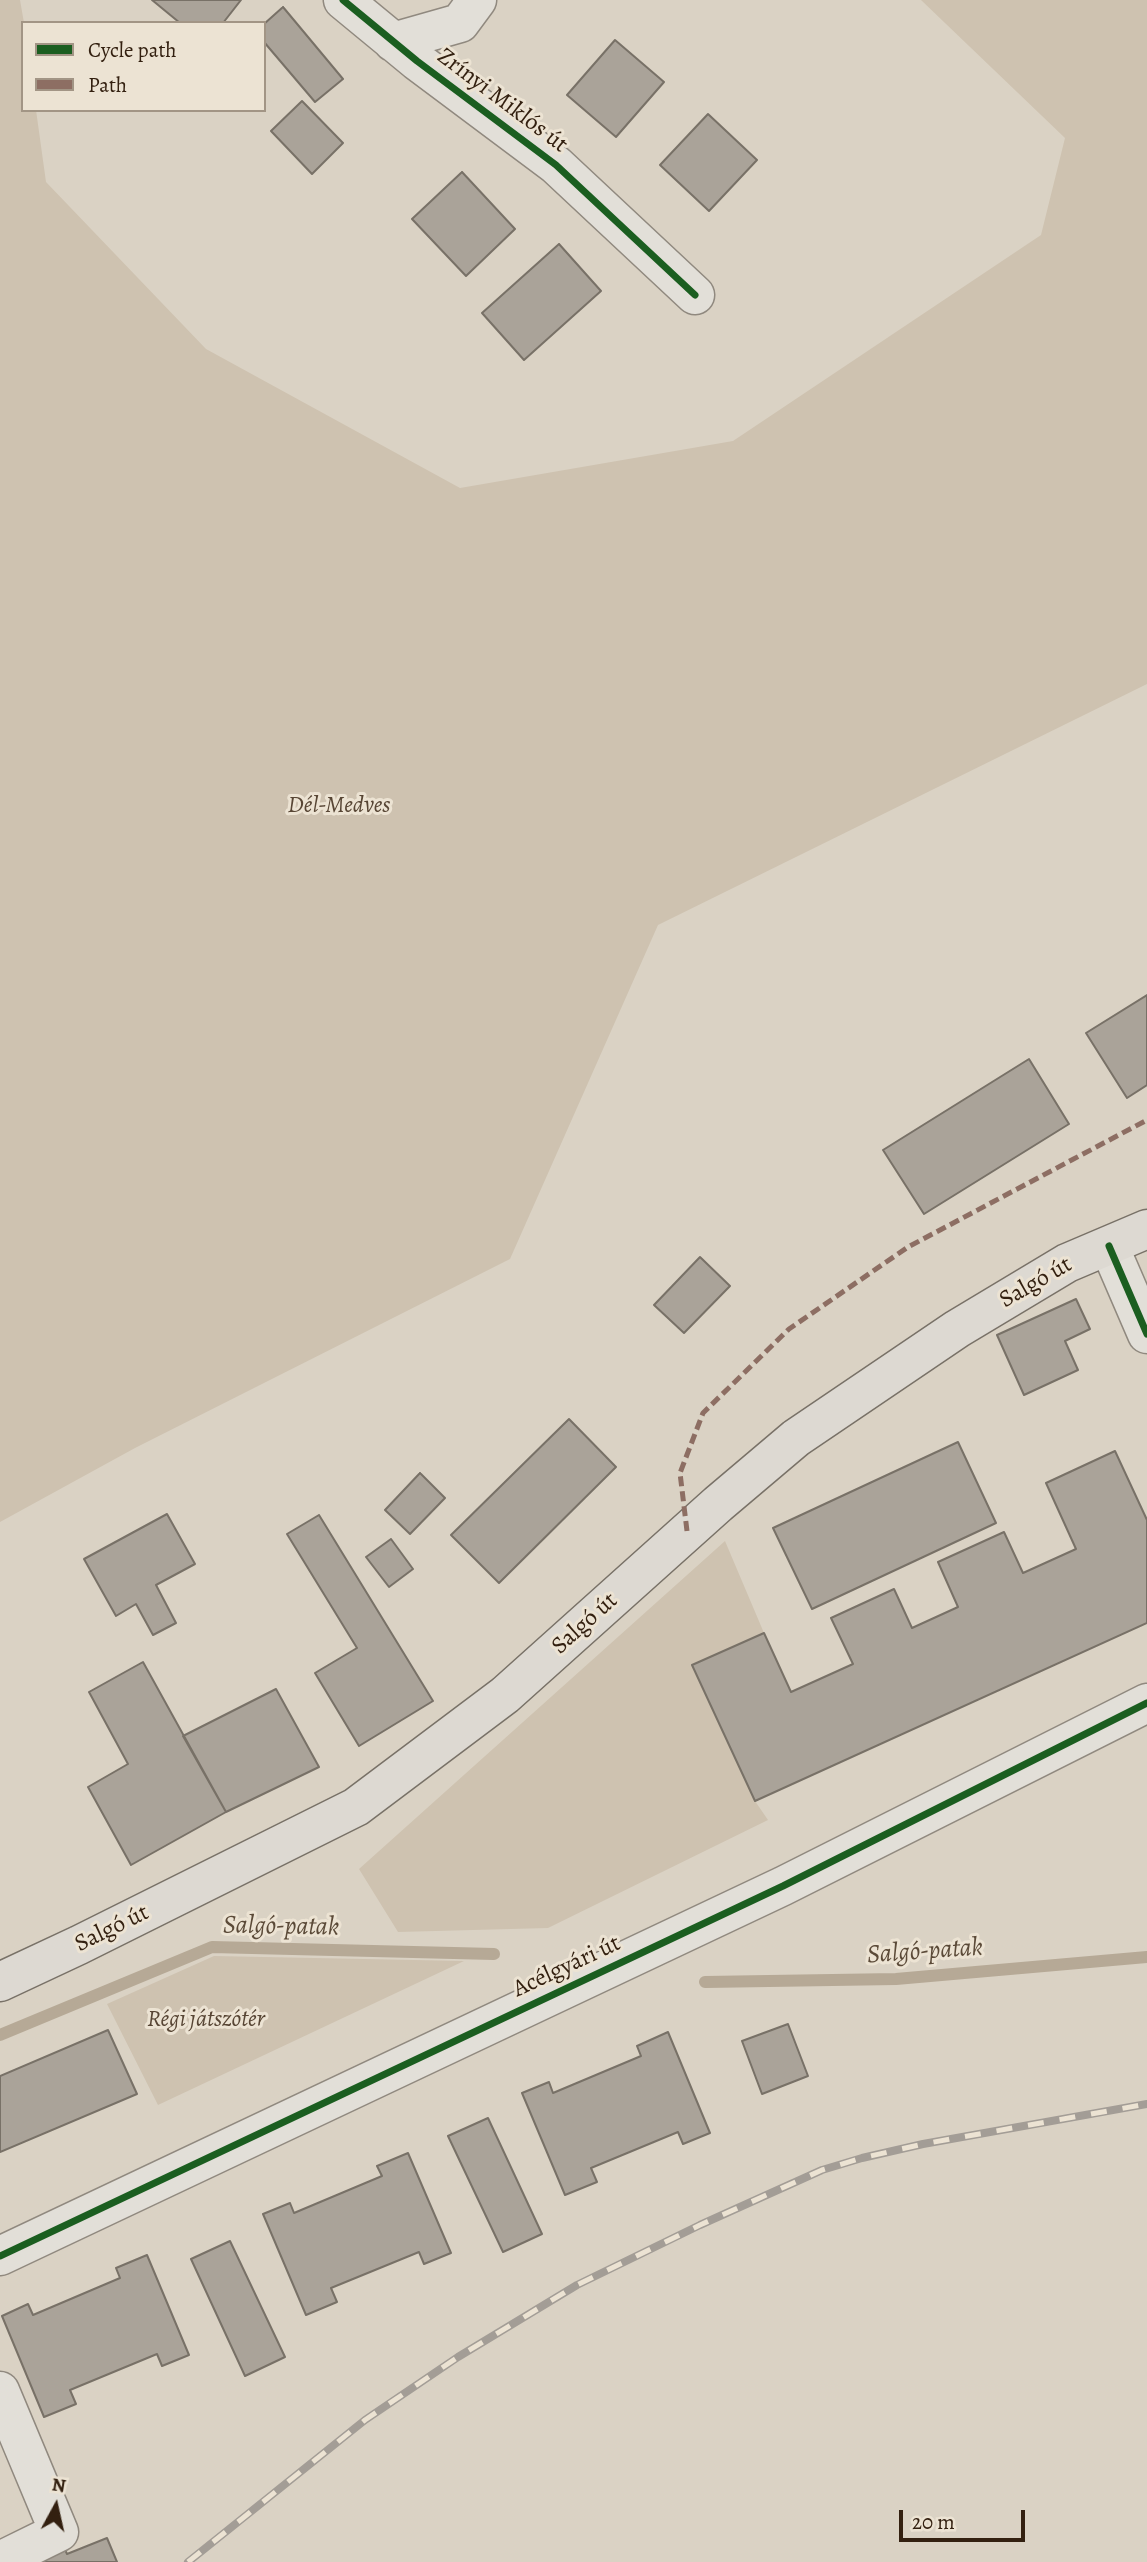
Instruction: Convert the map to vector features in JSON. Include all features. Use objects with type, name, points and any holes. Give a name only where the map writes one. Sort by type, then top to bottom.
[{"type":"main road","name":"Salgó út","points":[[0,1982],[356,1807],[505,1695],[718,1504],[796,1438],[957,1329],[1067,1263],[1147,1229]]},
{"type":"street","name":"Zrínyi Miklós út","points":[[343,0],[393,42],[556,165],[695,295]]},
{"type":"street","points":[[393,42],[460,23],[477,0]]},
{"type":"street","points":[[1109,1246],[1147,1334]]},
{"type":"street","name":"Acélgyári út","points":[[0,2256],[783,1886],[1147,1703]]},
{"type":"street","points":[[0,2391],[58,2532],[0,2561]]},
{"type":"green space","name":"Dél-Medves","points":[[0,0],[20,0],[24,21],[21,21],[21,112],[36,112],[46,182],[206,349],[460,488],[733,441],[1041,235],[1065,138],[921,0],[1147,0],[1147,684],[658,925],[510,1259],[135,1448],[0,1522]]},
{"type":"green space","points":[[725,1541],[764,1633],[692,1666],[755,1801],[768,1820],[548,1928],[398,1932],[359,1869]]},
{"type":"green space","name":"Régi játszótér","points":[[214,1956],[464,1961],[158,2105],[107,2004]]},
{"type":"building","points":[[152,0],[241,0],[225,21],[178,21]]},
{"type":"building","points":[[283,7],[343,79],[315,102],[266,44],[266,22]]},
{"type":"building","points":[[615,40],[664,82],[616,137],[567,95]]},
{"type":"building","points":[[302,101],[343,143],[312,174],[271,131]]},
{"type":"building","points":[[708,114],[757,160],[709,211],[660,165]]},
{"type":"building","points":[[462,172],[515,229],[466,276],[412,219]]},
{"type":"building","points":[[559,244],[601,291],[524,360],[482,313]]},
{"type":"building","points":[[1147,995],[1147,1085],[1127,1098],[1086,1033]]},
{"type":"building","points":[[1029,1059],[1069,1124],[924,1214],[883,1150]]},
{"type":"building","points":[[700,1257],[730,1286],[684,1333],[654,1305]]},
{"type":"building","points":[[1076,1299],[1090,1329],[1065,1341],[1078,1370],[1024,1395],[997,1335]]},
{"type":"building","points":[[569,1419],[616,1467],[499,1583],[451,1535]]},
{"type":"building","points":[[958,1442],[996,1523],[812,1609],[773,1528]]},
{"type":"building","points":[[1115,1451],[1147,1520],[1147,1623],[755,1801],[692,1665],[764,1633],[791,1692],[853,1664],[831,1618],[894,1589],[912,1628],[958,1607],[938,1562],[1004,1532],[1023,1573],[1076,1549],[1046,1483]]},
{"type":"building","points":[[420,1473],[445,1498],[410,1534],[385,1510]]},
{"type":"building","points":[[167,1514],[195,1564],[156,1585],[176,1623],[153,1635],[136,1604],[116,1616],[84,1559]]},
{"type":"building","points":[[319,1515],[433,1701],[359,1746],[315,1673],[357,1648],[287,1534]]},
{"type":"building","points":[[391,1539],[413,1569],[389,1587],[366,1557]]},
{"type":"building","points":[[143,1662],[226,1812],[131,1865],[88,1787],[128,1764],[89,1692]]},
{"type":"building","points":[[276,1689],[319,1767],[226,1812],[183,1736]]},
{"type":"building","points":[[788,2024],[808,2076],[762,2094],[742,2041]]},
{"type":"building","points":[[108,2030],[137,2094],[0,2152],[0,2076]]},
{"type":"building","points":[[668,2032],[710,2133],[683,2144],[678,2132],[591,2168],[597,2182],[565,2195],[522,2093],[549,2082],[553,2093],[641,2056],[637,2046]]},
{"type":"building","points":[[488,2118],[542,2234],[503,2252],[448,2136]]},
{"type":"building","points":[[408,2153],[451,2253],[424,2264],[419,2252],[331,2288],[337,2302],[306,2315],[263,2214],[290,2203],[294,2213],[382,2176],[377,2166]]},
{"type":"building","points":[[230,2241],[285,2357],[245,2376],[191,2259]]},
{"type":"building","points":[[147,2255],[189,2355],[162,2366],[157,2354],[70,2390],[76,2404],[44,2417],[2,2316],[28,2304],[33,2315],[120,2278],[116,2268]]},
{"type":"building","points":[[107,2538],[117,2562],[38,2562],[63,2545],[67,2554]]},
{"type":"waterway","name":"Salgó-patak","points":[[0,2035],[212,1947],[494,1954]]},
{"type":"waterway","name":"Salgó-patak","points":[[705,1982],[896,1979],[1147,1957]]},
{"type":"railway","points":[[188,2562],[365,2420],[458,2357],[577,2285],[700,2225],[822,2170],[862,2158],[923,2144],[1147,2104]]},
{"type":"marked path","points":[[687,1531],[680,1473],[703,1413],[789,1329],[908,1247],[1147,1120]]},
{"type":"cycle path","points":[[343,0],[417,61],[556,165],[695,295]]},
{"type":"cycle path","points":[[1109,1246],[1147,1334]]},
{"type":"cycle path","points":[[0,2256],[783,1886],[1147,1703]]}]
